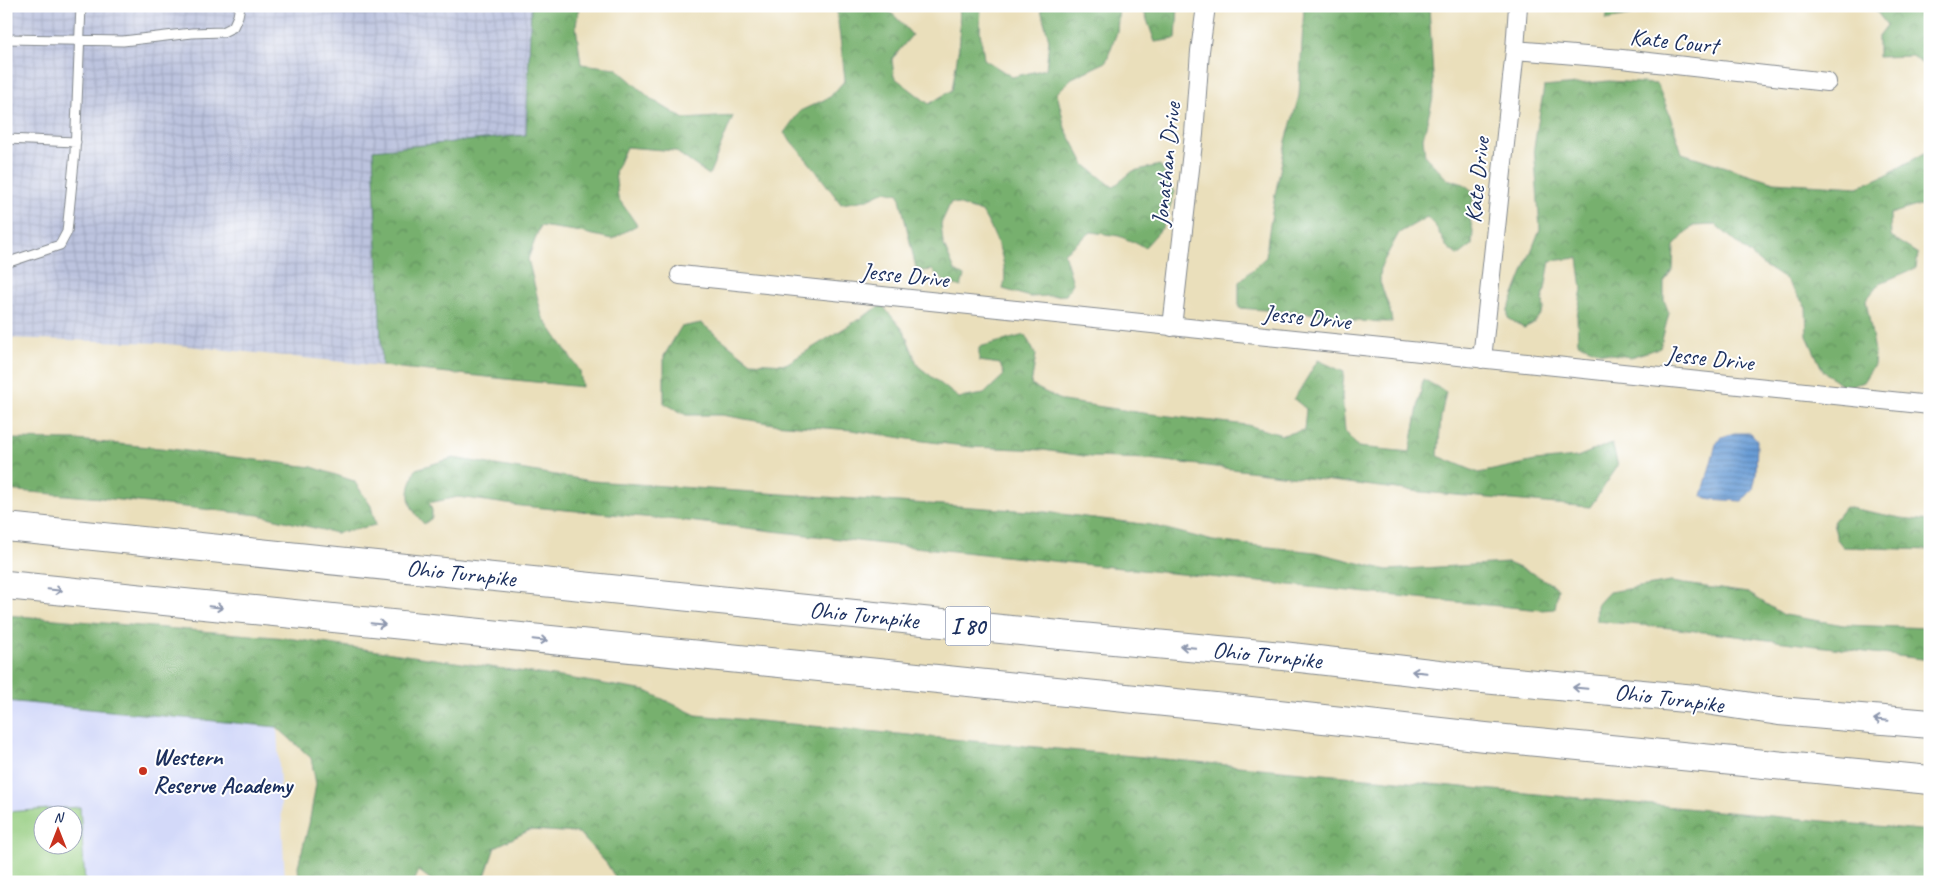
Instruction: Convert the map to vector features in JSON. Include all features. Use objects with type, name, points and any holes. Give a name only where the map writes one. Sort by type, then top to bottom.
[{"type":"highway","name":"Ohio Turnpike","points":[[6,526],[1060,635],[1283,656],[1483,679],[1706,700],[1779,710],[1930,724]]},
{"type":"highway","name":"I 80","points":[[6,585],[1485,737],[1930,780]]},
{"type":"street","name":"Jonathan Drive","points":[[1172,327],[1193,143],[1200,51],[1206,6]]},
{"type":"street","name":"Kate Drive","points":[[1482,359],[1518,6]]},
{"type":"street","name":"Kate Court","points":[[1515,50],[1827,82]]},
{"type":"street","name":"Jesse Drive","points":[[680,275],[1930,405]]},
{"type":"lane","points":[[6,263],[60,245],[67,232],[76,142],[81,6]]},
{"type":"lane","points":[[6,38],[124,41],[192,33],[223,32],[233,27],[240,6]]},
{"type":"lane","points":[[6,139],[76,142]]},
{"type":"shaded area","points":[[6,6],[535,6],[534,163],[373,150],[382,366],[158,343],[6,338]]},
{"type":"shaded area","name":"Western Reserve Academy","points":[[6,694],[277,727],[285,882],[6,882]]},
{"type":"green space","points":[[531,6],[579,6],[576,26],[581,64],[616,68],[651,99],[684,119],[733,116],[709,175],[675,151],[626,147],[615,172],[618,198],[637,225],[612,239],[540,226],[528,259],[542,316],[580,371],[582,387],[382,366],[373,150],[526,135]]},
{"type":"green space","points":[[849,6],[871,6],[885,10],[897,18],[912,35],[892,59],[894,77],[929,104],[952,90],[960,40],[959,6],[981,6],[980,31],[984,59],[1012,77],[1046,69],[1049,40],[1040,6],[1119,6],[1117,32],[1106,62],[1072,78],[1057,93],[1065,128],[1085,165],[1113,187],[1133,171],[1160,165],[1175,192],[1163,227],[1145,247],[1119,236],[1091,232],[1064,253],[1073,283],[1066,295],[1030,297],[1003,289],[1005,280],[1003,259],[996,239],[982,212],[951,202],[941,224],[943,243],[955,271],[964,276],[961,287],[945,282],[932,270],[924,271],[916,268],[899,194],[885,191],[866,200],[841,204],[784,133],[800,111],[830,97],[845,80],[837,12]]},
{"type":"green space","points":[[1142,6],[1178,6],[1176,39],[1155,42]]},
{"type":"green space","points":[[1304,6],[1429,6],[1434,94],[1423,138],[1425,156],[1447,179],[1464,184],[1475,193],[1469,215],[1473,231],[1472,245],[1458,256],[1446,246],[1436,227],[1427,217],[1399,233],[1381,266],[1380,282],[1390,310],[1392,322],[1349,321],[1318,314],[1239,308],[1239,282],[1266,257],[1275,195],[1286,141],[1299,96]]},
{"type":"green space","points":[[1609,6],[1657,6],[1653,11],[1606,20]]},
{"type":"green space","points":[[1872,6],[1930,6],[1930,71],[1913,56],[1878,57],[1878,37],[1887,25]]},
{"type":"green space","points":[[1609,81],[1657,84],[1682,153],[1774,182],[1858,187],[1884,176],[1930,150],[1930,210],[1920,205],[1890,214],[1891,237],[1918,254],[1916,268],[1880,283],[1866,300],[1875,352],[1874,365],[1863,382],[1846,388],[1823,371],[1807,336],[1806,307],[1786,280],[1763,265],[1716,225],[1692,226],[1674,246],[1673,270],[1664,282],[1664,300],[1669,313],[1660,348],[1630,357],[1599,352],[1578,343],[1577,316],[1582,289],[1578,258],[1550,261],[1543,300],[1544,309],[1534,323],[1524,328],[1508,318],[1508,310],[1540,229],[1534,147],[1544,87]]},
{"type":"green space","points":[[882,305],[904,331],[918,366],[959,398],[984,394],[1004,375],[1000,364],[979,361],[979,347],[1025,335],[1036,355],[1031,385],[1063,401],[1143,413],[1247,425],[1282,435],[1304,430],[1306,409],[1294,399],[1318,360],[1344,372],[1342,396],[1345,431],[1358,447],[1410,452],[1423,379],[1446,392],[1441,416],[1438,456],[1479,473],[1535,461],[1577,457],[1612,443],[1618,466],[1590,507],[1422,492],[1149,459],[1091,457],[1043,450],[972,447],[852,430],[773,424],[722,415],[686,415],[664,403],[664,356],[681,327],[701,323],[751,362],[786,364]]},
{"type":"green space","points":[[6,439],[76,440],[171,449],[312,467],[354,481],[371,506],[376,525],[336,533],[259,515],[6,490]]},
{"type":"green space","points":[[453,458],[592,481],[1045,512],[1151,525],[1213,541],[1315,552],[1387,570],[1508,563],[1534,574],[1558,588],[1555,609],[1541,610],[874,543],[688,521],[521,506],[458,497],[429,503],[432,510],[432,518],[424,524],[413,510],[409,498],[410,485],[416,469]]},
{"type":"green space","points":[[1845,507],[1901,518],[1930,521],[1930,550],[1843,547],[1837,539],[1833,522]]},
{"type":"green space","points":[[1671,582],[1748,593],[1784,615],[1844,625],[1930,628],[1930,660],[1671,628],[1597,621],[1597,605],[1609,592]]},
{"type":"green space","points":[[6,615],[287,638],[574,679],[646,691],[696,715],[1930,831],[1930,882],[618,882],[607,864],[579,833],[530,830],[495,847],[483,882],[434,882],[419,871],[414,882],[299,882],[298,866],[309,824],[316,784],[311,758],[277,727],[6,701]]},
{"type":"green space","points":[[32,810],[32,856],[82,856],[82,837],[85,882],[6,882],[6,812]]},
{"type":"water","points":[[1734,433],[1751,433],[1757,440],[1756,475],[1753,489],[1742,501],[1710,499],[1702,496],[1716,444],[1722,437]]},
{"type":"place","name":"Western Reserve Academy","points":[[143,771]]}]
